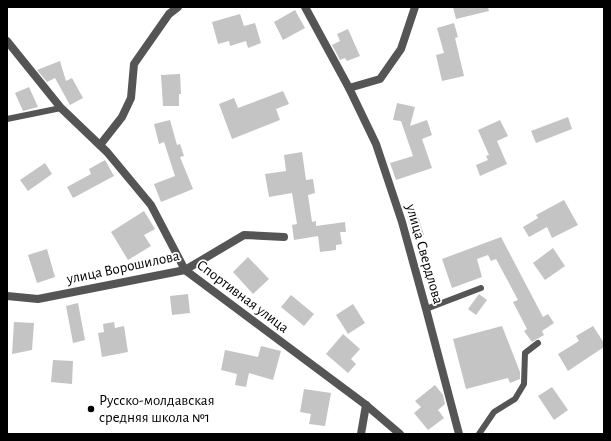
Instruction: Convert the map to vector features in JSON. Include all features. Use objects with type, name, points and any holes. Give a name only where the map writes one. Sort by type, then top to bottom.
[{"type":"street","points":[[100,145],[122,117],[131,98],[134,64],[169,14],[178,7]]},
{"type":"street","name":"улица Свердлова","points":[[306,7],[349,88],[376,144],[402,222],[459,434]]},
{"type":"street","points":[[349,88],[380,79],[401,49],[415,7]]},
{"type":"street","name":"Спортивная улица","points":[[7,41],[61,108],[100,145],[151,205],[185,270],[366,405],[400,434]]},
{"type":"street","name":"улица Ворошилова","points":[[7,296],[38,299],[185,270],[244,235],[284,236]]},
{"type":"street","points":[[361,434],[366,405]]},
{"type":"lane","points":[[7,119],[61,108]]},
{"type":"lane","points":[[426,309],[481,288]]},
{"type":"lane","points":[[480,434],[494,412],[515,399],[524,384],[525,353],[538,343]]},
{"type":"building","points":[[453,7],[488,7],[489,11],[456,19]]},
{"type":"building","points":[[295,10],[305,28],[283,40],[274,22]]},
{"type":"building","points":[[240,14],[244,26],[255,23],[261,43],[248,48],[246,41],[230,46],[229,41],[218,44],[212,22]]},
{"type":"building","points":[[454,23],[458,37],[455,38],[464,76],[442,81],[436,55],[444,53],[437,28]]},
{"type":"building","points":[[348,29],[360,56],[347,61],[345,58],[340,60],[332,45],[340,41],[337,34]]},
{"type":"building","points":[[60,61],[66,81],[72,78],[83,98],[70,105],[55,78],[47,82],[37,70]]},
{"type":"building","points":[[180,74],[181,94],[179,94],[179,106],[163,106],[161,75]]},
{"type":"building","points":[[29,87],[38,107],[23,111],[15,93]]},
{"type":"building","points":[[283,91],[289,104],[276,109],[280,120],[232,139],[219,104],[234,98],[238,108]]},
{"type":"building","points":[[397,103],[415,107],[410,126],[427,120],[432,135],[422,139],[432,168],[396,180],[390,163],[413,156],[401,121],[393,120]]},
{"type":"building","points":[[568,117],[572,129],[536,143],[531,131]]},
{"type":"building","points":[[170,120],[177,145],[180,144],[184,156],[180,157],[193,189],[161,202],[154,184],[175,176],[164,142],[159,144],[154,124]]},
{"type":"building","points":[[500,120],[508,136],[497,141],[507,164],[480,176],[476,165],[488,160],[486,156],[489,155],[478,130]]},
{"type":"building","points":[[302,152],[306,180],[313,179],[315,193],[308,195],[312,222],[316,221],[316,226],[345,222],[346,232],[340,232],[342,244],[336,245],[336,250],[320,252],[318,236],[294,240],[292,225],[297,224],[292,193],[269,197],[265,174],[286,171],[284,155]]},
{"type":"building","points":[[105,160],[114,176],[73,198],[67,187],[91,174],[89,169]]},
{"type":"building","points":[[45,163],[52,174],[28,191],[20,180]]},
{"type":"building","points":[[564,200],[578,225],[552,238],[547,227],[529,237],[523,227],[538,218],[536,215]]},
{"type":"building","points":[[144,211],[155,229],[144,235],[151,246],[128,260],[111,232]]},
{"type":"building","points":[[417,213],[424,235],[414,239],[407,216]]},
{"type":"building","points":[[501,237],[543,317],[548,314],[554,323],[542,331],[544,335],[532,342],[524,331],[527,329],[513,302],[518,300],[496,259],[491,261],[488,255],[477,259],[482,277],[452,288],[442,259]]},
{"type":"building","points":[[553,248],[565,266],[545,280],[533,263]]},
{"type":"building","points":[[47,249],[55,277],[37,283],[28,255]]},
{"type":"building","points":[[248,257],[269,279],[253,294],[233,272]]},
{"type":"building","points":[[188,294],[190,313],[172,315],[170,296]]},
{"type":"building","points":[[479,294],[487,300],[476,315],[468,309]]},
{"type":"building","points":[[291,295],[314,314],[304,326],[281,307]]},
{"type":"building","points":[[78,303],[85,340],[73,343],[66,306]]},
{"type":"building","points":[[353,304],[365,323],[348,334],[336,315]]},
{"type":"building","points":[[14,322],[34,323],[32,350],[12,354]]},
{"type":"building","points":[[114,322],[115,328],[124,326],[128,352],[102,357],[98,333],[104,332],[103,324]]},
{"type":"building","points":[[502,326],[520,372],[520,379],[510,383],[508,378],[466,389],[453,339]]},
{"type":"building","points":[[593,326],[604,343],[604,347],[568,371],[558,354],[579,341],[576,336]]},
{"type":"building","points":[[343,334],[360,349],[351,359],[356,364],[348,373],[326,354]]},
{"type":"building","points":[[261,346],[281,351],[273,380],[249,373],[246,387],[235,385],[237,374],[221,370],[225,350],[258,357]]},
{"type":"building","points":[[53,360],[73,361],[72,384],[51,382]]},
{"type":"building","points":[[435,385],[443,395],[445,404],[438,410],[444,418],[428,430],[414,413],[421,407],[415,401]]},
{"type":"building","points":[[552,387],[568,410],[554,420],[538,396]]},
{"type":"building","points":[[304,389],[331,393],[325,426],[309,424],[311,414],[300,412]]},
{"type":"place","name":"Русско-молдавская средняя школа №1","points":[[91,409]]}]
